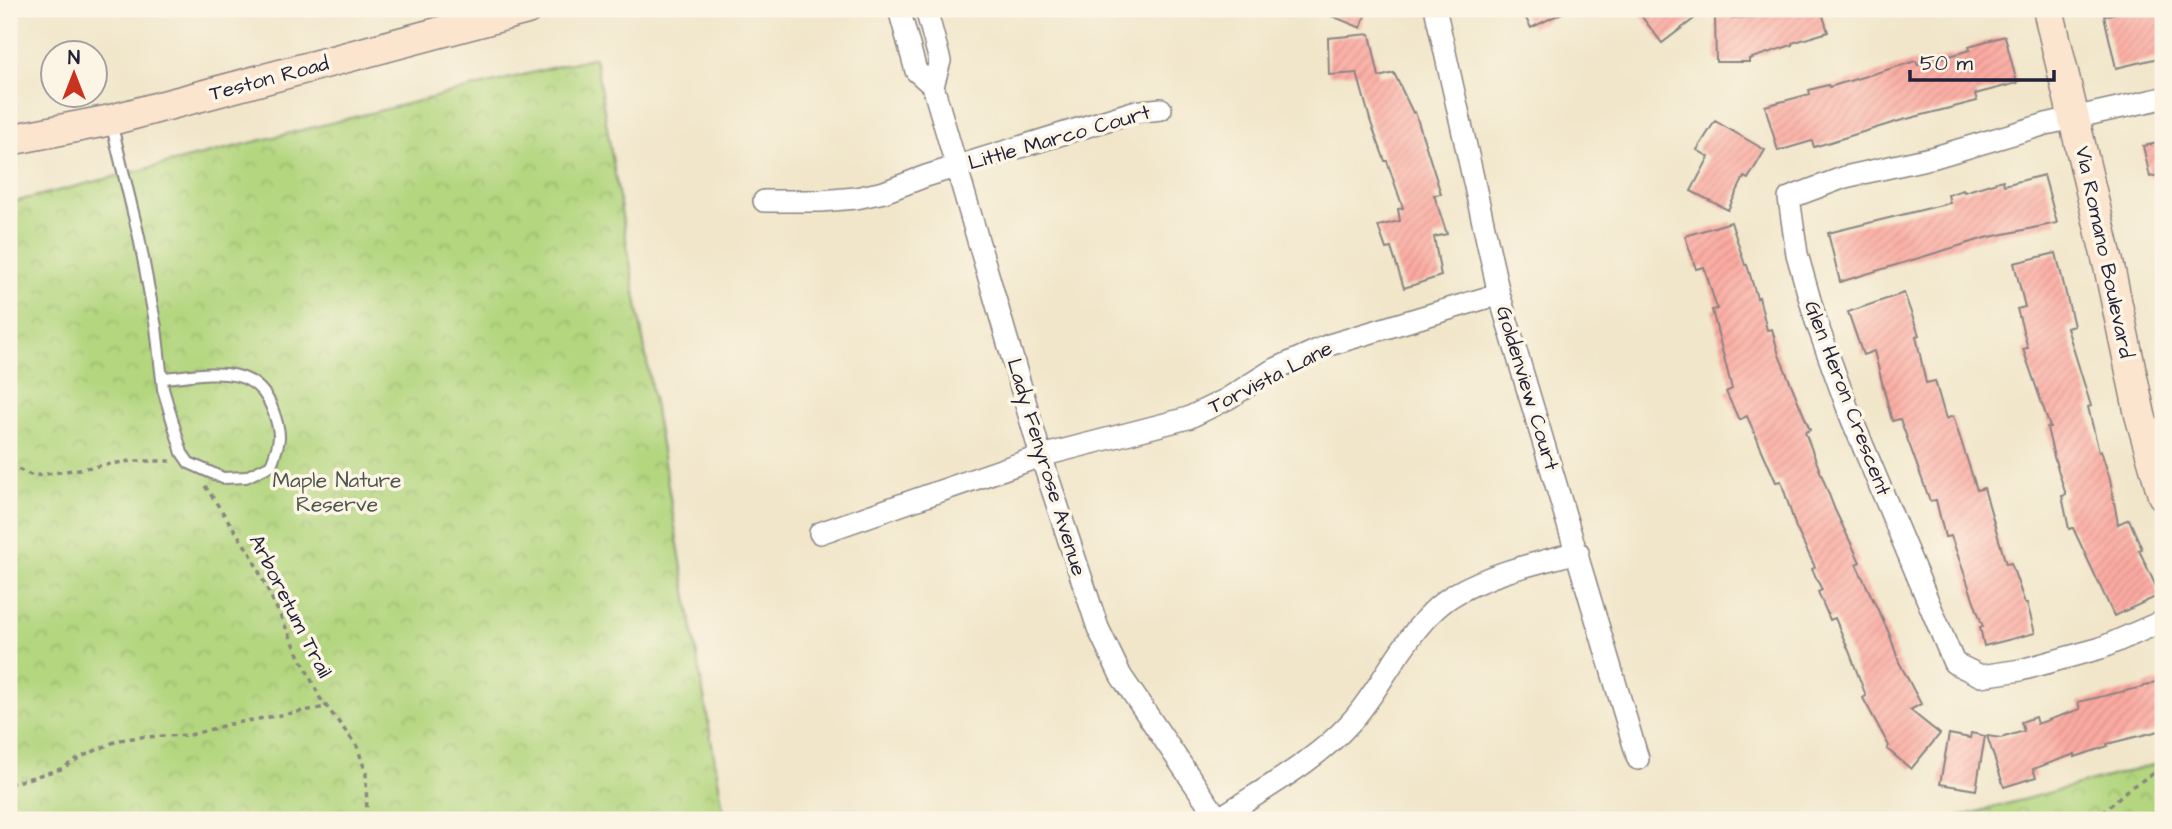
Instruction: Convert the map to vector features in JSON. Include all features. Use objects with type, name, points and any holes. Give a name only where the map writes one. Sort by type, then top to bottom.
[{"type":"main road","name":"Teston Road","points":[[9,139],[111,120],[527,9]]},
{"type":"main road","name":"Via Romano Boulevard","points":[[2048,9],[2076,118],[2140,415],[2163,495]]},
{"type":"street","name":"Lady Fenyrose Avenue","points":[[899,9],[916,71],[933,86],[1041,456],[1098,628],[1121,676],[1218,820]]},
{"type":"street","name":"Lady Fenyrose Avenue","points":[[926,9],[940,61],[933,86]]},
{"type":"street","name":"Goldenview Court","points":[[1436,12],[1499,294],[1638,759]]},
{"type":"street","points":[[2076,118],[2163,98]]},
{"type":"street","name":"Little Marco Court","points":[[764,201],[821,201],[884,192],[957,166],[1133,112],[1161,109]]},
{"type":"street","name":"Glen Heron Crescent","points":[[2076,118],[2014,132],[1935,157],[1845,177],[1790,198],[1797,254],[1816,321],[1850,415],[1954,663],[1981,676],[2021,670],[2101,648],[2163,621]]},
{"type":"street","name":"Torvista Lane","points":[[820,533],[1041,456],[1188,418],[1227,399],[1273,370],[1329,345],[1499,294]]},
{"type":"street","points":[[1218,820],[1308,759],[1349,724],[1382,682],[1405,644],[1433,612],[1456,593],[1499,574],[1578,552]]},
{"type":"lane","points":[[111,120],[139,237],[163,389],[182,453],[189,463],[223,478],[246,477],[271,465],[280,444],[278,424],[268,398],[252,380],[225,372],[163,378]]},
{"type":"path","points":[[9,465],[33,476],[131,461],[189,463]]},
{"type":"path","name":"Arboretum Trail","points":[[189,463],[250,553],[326,707],[358,746],[366,773],[367,820]]},
{"type":"path","points":[[9,784],[61,769],[80,757],[119,740],[190,736],[230,724],[326,707]]},
{"type":"path","points":[[2095,820],[2129,789],[2153,774],[2163,777]]},
{"type":"green space","name":"Maple Nature Reserve","points":[[595,57],[725,820],[9,820],[9,203]]},
{"type":"green space","points":[[2163,762],[2163,816],[2151,811],[2139,820],[1947,820]]},
{"type":"building","points":[[1315,9],[1367,9],[1361,28]]},
{"type":"building","points":[[1521,9],[1570,9],[1531,28]]},
{"type":"building","points":[[1636,9],[1689,9],[1695,18],[1662,43]]},
{"type":"building","points":[[1782,9],[1821,9],[1828,32],[1749,59],[1749,62],[1716,62],[1715,18],[1758,17]]},
{"type":"building","points":[[2134,9],[2163,9],[2163,57],[2116,68],[2104,16]]},
{"type":"building","points":[[1370,34],[1379,77],[1394,73],[1413,113],[1415,112],[1441,194],[1434,195],[1447,234],[1434,237],[1441,276],[1404,288],[1391,248],[1386,249],[1378,226],[1400,221],[1398,209],[1403,208],[1371,123],[1357,73],[1329,75],[1328,38]]},
{"type":"building","points":[[2005,36],[2017,83],[1975,94],[1977,101],[1814,147],[1812,141],[1778,151],[1765,106],[1810,94],[1809,90],[1828,85],[1829,87],[1916,61],[1918,65],[1970,50],[1969,46]]},
{"type":"building","points":[[1715,121],[1765,150],[1748,179],[1744,177],[1728,210],[1691,191],[1709,157],[1697,150]]},
{"type":"building","points":[[2163,142],[2163,174],[2150,177],[2143,146]]},
{"type":"building","points":[[2044,175],[2057,223],[1985,238],[1840,282],[1828,233],[1950,203],[1948,195],[1963,190],[1964,192],[2003,180],[2004,185]]},
{"type":"building","points":[[1731,222],[1757,298],[1759,297],[1767,330],[1772,329],[1779,355],[1810,430],[1805,432],[1835,510],[1860,562],[1856,564],[1889,633],[1899,662],[1921,704],[1910,710],[1940,734],[1911,769],[1887,749],[1889,746],[1863,698],[1866,696],[1835,618],[1830,620],[1818,592],[1822,590],[1812,569],[1815,567],[1796,528],[1781,481],[1776,482],[1747,416],[1739,420],[1726,392],[1732,389],[1712,310],[1717,309],[1704,267],[1696,269],[1685,236]]},
{"type":"building","points":[[2056,253],[2074,326],[2067,328],[2091,406],[2088,407],[2099,452],[2101,451],[2110,479],[2118,524],[2129,519],[2142,549],[2139,550],[2160,595],[2114,616],[2073,528],[2069,529],[2062,496],[2066,495],[2047,428],[2050,427],[2023,349],[2028,348],[2017,309],[2025,307],[2014,263]]},
{"type":"building","points":[[1904,293],[1919,335],[1916,336],[1926,383],[1935,381],[1946,419],[1953,416],[1977,490],[1984,488],[2006,564],[2011,563],[2027,603],[2035,633],[1984,646],[1980,627],[1983,627],[1951,536],[1945,537],[1936,500],[1930,501],[1900,419],[1892,421],[1874,351],[1863,355],[1848,312]]},
{"type":"building","points":[[2163,679],[2163,730],[2107,744],[2108,746],[2033,769],[2036,777],[2004,787],[1987,736],[2001,738],[2024,731],[2021,722],[2035,717],[2037,724],[2080,709],[2078,702],[2142,687]]},
{"type":"building","points":[[1971,733],[1985,736],[1976,790],[1940,784],[1949,734],[1970,738]]}]
